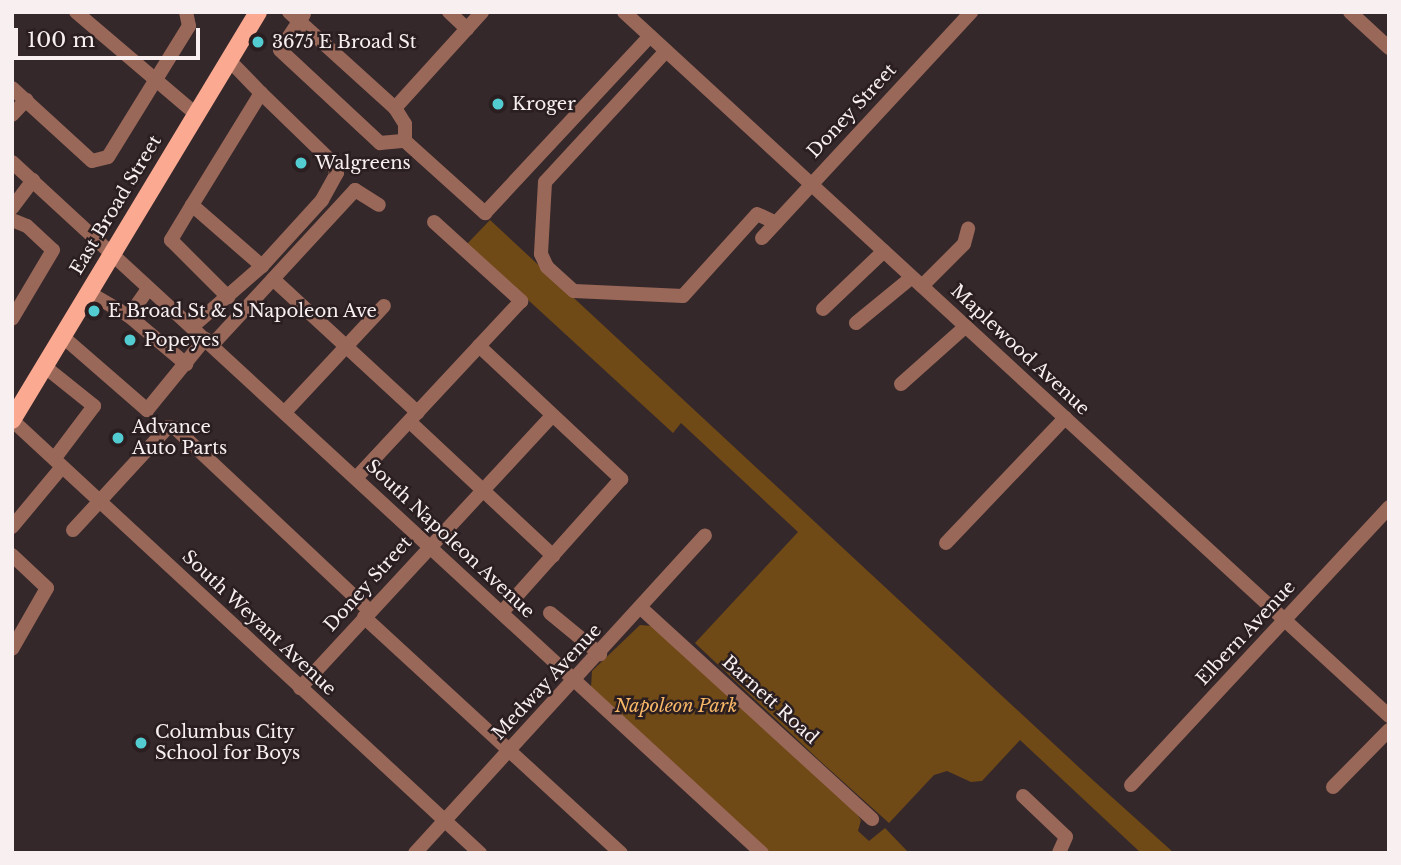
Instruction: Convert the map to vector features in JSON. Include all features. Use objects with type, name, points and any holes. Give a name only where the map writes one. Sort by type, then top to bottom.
[{"type":"main road","name":"East Broad Street","points":[[12,420],[258,12]]},
{"type":"street","points":[[76,12],[196,114]]},
{"type":"street","points":[[12,88],[92,161],[108,157],[120,142],[189,26],[186,12]]},
{"type":"street","points":[[450,12],[467,29]]},
{"type":"street","points":[[395,108],[482,12]]},
{"type":"street","name":"Doney Street","points":[[762,238],[810,183],[971,12]]},
{"type":"street","points":[[1350,12],[1389,48]]},
{"type":"street","points":[[405,141],[405,124],[395,108],[298,15],[280,50],[380,143],[405,141],[485,214],[650,36]]},
{"type":"street","name":"Maplewood Avenue","points":[[632,15],[666,51],[1389,716]]},
{"type":"street","points":[[666,51],[545,182],[541,254],[547,267],[574,291],[683,296],[757,214],[776,223]]},
{"type":"street","points":[[192,327],[262,266],[322,200],[337,173],[328,158],[229,60]]},
{"type":"street","points":[[228,297],[171,240],[261,93]]},
{"type":"street","points":[[12,115],[26,100]]},
{"type":"street","name":"South Napoleon Avenue","points":[[12,162],[110,256],[209,342],[762,853]]},
{"type":"street","points":[[12,208],[33,180]]},
{"type":"street","points":[[62,336],[147,410],[186,364],[273,279],[355,190],[379,205]]},
{"type":"street","points":[[191,205],[262,266]]},
{"type":"street","points":[[12,220],[27,226],[53,250],[12,319]]},
{"type":"street","points":[[356,478],[521,302],[434,222]]},
{"type":"street","points":[[856,323],[917,281],[964,244],[968,229]]},
{"type":"street","points":[[823,309],[884,251]]},
{"type":"street","points":[[273,279],[348,345],[483,490],[553,556]]},
{"type":"street","points":[[129,316],[148,289]]},
{"type":"street","points":[[88,292],[129,316],[186,364]]},
{"type":"street","points":[[285,412],[384,306]]},
{"type":"street","points":[[901,384],[966,326]]},
{"type":"street","points":[[479,346],[621,479],[502,612]]},
{"type":"street","points":[[12,527],[58,463],[94,406],[44,366]]},
{"type":"street","name":"Doney Street","points":[[300,688],[429,545],[552,416]]},
{"type":"street","points":[[946,542],[1065,418]]},
{"type":"street","name":"South Weyant Avenue","points":[[12,420],[480,853]]},
{"type":"street","points":[[73,530],[168,427],[175,428],[367,614],[621,853]]},
{"type":"street","name":"Elbern Avenue","points":[[1131,785],[1389,507]]},
{"type":"street","name":"Medway Avenue","points":[[415,853],[576,680],[705,535]]},
{"type":"street","points":[[12,555],[47,588],[12,649]]},
{"type":"street","name":"Barnett Road","points":[[641,608],[872,819]]},
{"type":"street","points":[[550,613],[600,653]]},
{"type":"street","points":[[1333,787],[1389,730]]},
{"type":"street","points":[[1023,796],[1066,837],[1067,850]]},
{"type":"green space","points":[[490,220],[1174,853],[1141,853],[1020,740],[982,781],[971,782],[947,771],[934,775],[889,823],[820,761],[695,643],[798,532],[681,423],[673,433],[467,244]]},
{"type":"green space","name":"Napoleon Park","points":[[640,625],[652,626],[856,813],[861,820],[858,831],[869,841],[885,828],[909,853],[771,853],[591,687],[592,671]]},
{"type":"place","name":"3675 E Broad St","points":[[258,42]]},
{"type":"place","name":"Kroger","points":[[498,104]]},
{"type":"place","name":"Walgreens","points":[[301,163]]},
{"type":"place","name":"E Broad St & S Napoleon Ave","points":[[94,311]]},
{"type":"place","name":"Popeyes","points":[[130,340]]},
{"type":"place","name":"Advance Auto Parts","points":[[118,438]]},
{"type":"place","name":"Columbus City School for Boys","points":[[141,743]]}]
